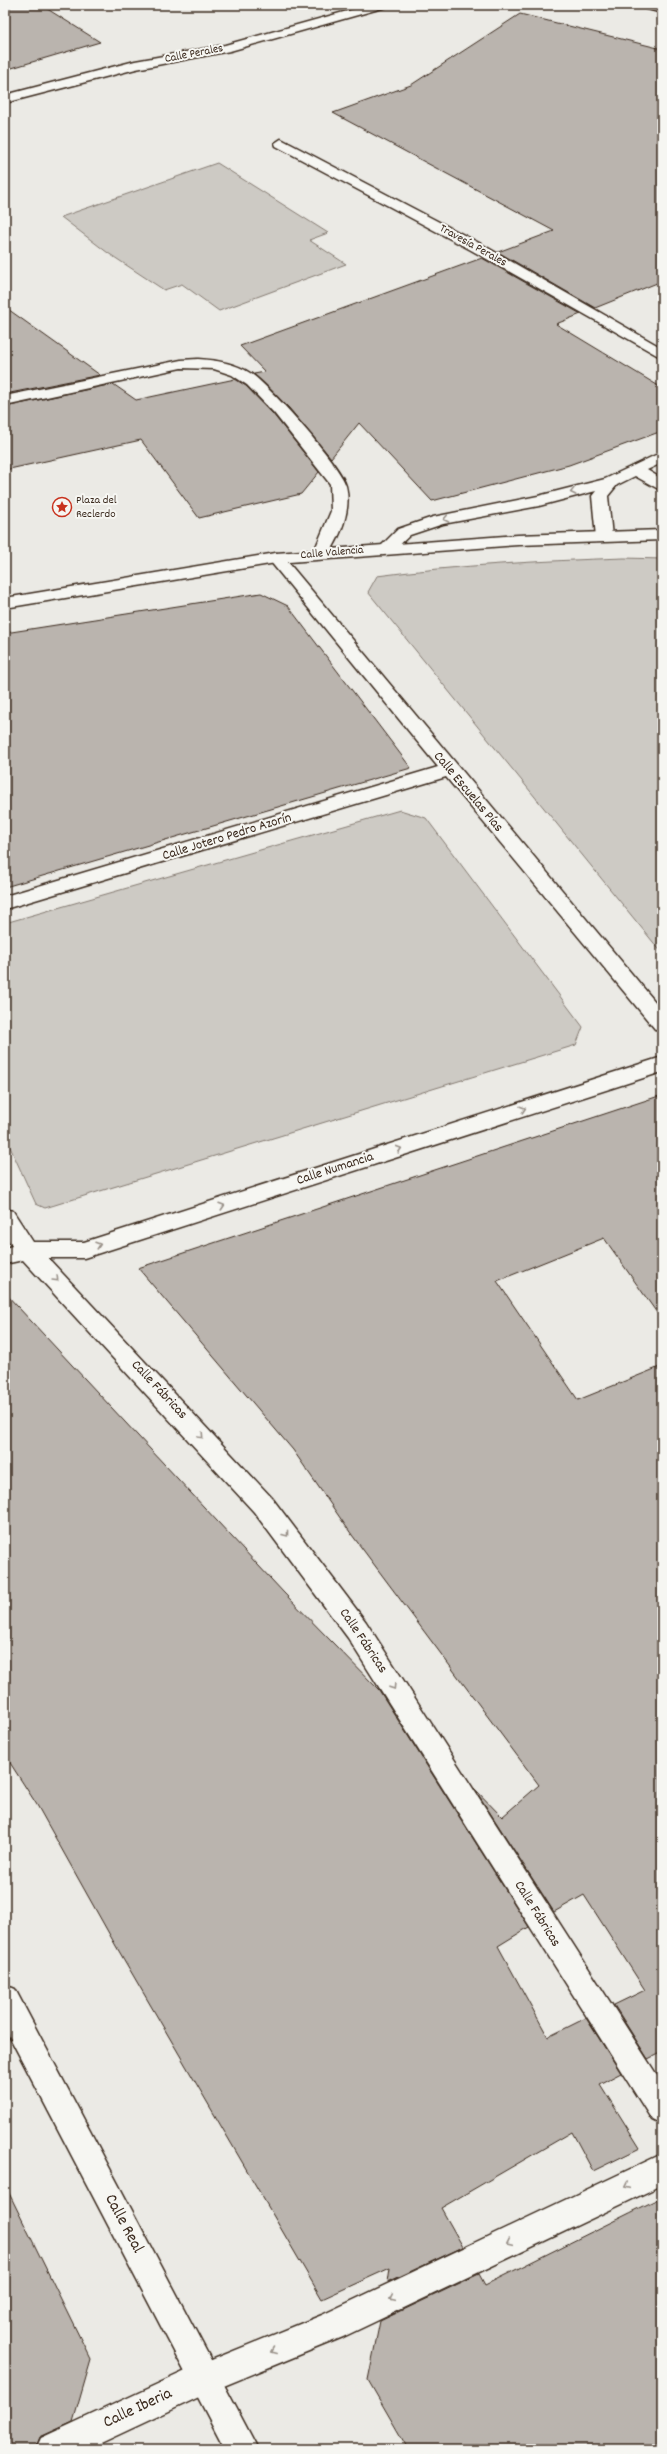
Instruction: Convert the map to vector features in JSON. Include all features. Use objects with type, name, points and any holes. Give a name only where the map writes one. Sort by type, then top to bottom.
[{"type":"street","name":"Calle Perales","points":[[5,99],[135,65],[226,48],[382,5]]},
{"type":"street","points":[[644,5],[662,9]]},
{"type":"street","name":"Travesía Perales","points":[[281,143],[476,247],[662,354]]},
{"type":"street","points":[[5,401],[181,364],[202,362],[234,370],[257,385],[338,483],[339,510],[333,529],[321,554]]},
{"type":"street","points":[[386,549],[404,532],[439,520],[539,501],[611,482],[662,457]]},
{"type":"street","points":[[636,470],[662,486]]},
{"type":"street","points":[[604,537],[600,496],[611,482]]},
{"type":"street","name":"Calle Valencia","points":[[5,603],[276,558],[386,549],[662,535]]},
{"type":"street","name":"Calle Escuelas Pías","points":[[276,558],[449,770],[662,1024]]},
{"type":"street","name":"Calle Jotero Pedro Azorín","points":[[5,903],[449,770]]},
{"type":"street","name":"Calle Numancia","points":[[16,1253],[84,1250],[662,1064]]},
{"type":"street","name":"Calle Fábricas","points":[[5,1217],[16,1253],[263,1504],[311,1566],[357,1630],[662,2110]]},
{"type":"street","name":"Calle Real","points":[[5,1999],[203,2379],[242,2449]]},
{"type":"street","name":"Calle Iberia","points":[[52,2449],[203,2379],[332,2326],[662,2169]]},
{"type":"shaded area","points":[[217,163],[328,233],[309,240],[346,264],[219,311],[182,284],[164,290],[108,253],[61,217]]},
{"type":"shaded area","points":[[624,558],[662,559],[662,953],[368,592],[377,576],[500,564]]},
{"type":"shaded area","points":[[400,810],[426,818],[583,1027],[576,1045],[45,1208],[36,1204],[5,1136],[5,923]]},
{"type":"building","points":[[5,5],[41,5],[100,42],[5,70]]},
{"type":"building","points":[[520,14],[662,49],[662,281],[595,308],[498,252],[554,231],[333,113],[411,85]]},
{"type":"building","points":[[482,258],[581,314],[556,324],[662,388],[662,431],[569,465],[432,501],[359,423],[331,458],[289,408],[254,374],[265,372],[240,346]]},
{"type":"building","points":[[5,307],[100,375],[5,394]]},
{"type":"building","points":[[235,379],[246,386],[273,414],[319,472],[301,494],[199,518],[141,440],[5,470],[5,407],[113,384],[136,400]]},
{"type":"building","points":[[261,593],[288,606],[411,768],[5,887],[5,633]]},
{"type":"building","points":[[662,1095],[662,1320],[604,1238],[497,1281],[578,1400],[662,1366],[662,2052],[648,2059],[614,2005],[645,1990],[584,1895],[554,1912],[474,1788],[502,1817],[539,1785],[352,1535],[293,1450],[138,1268]]},
{"type":"building","points":[[5,1293],[284,1593],[379,1690],[529,1927],[498,1946],[548,2037],[586,2018],[621,2073],[600,2084],[640,2148],[593,2171],[572,2132],[441,2208],[463,2247],[388,2282],[390,2268],[322,2299],[116,1946],[37,1805],[5,1755]]},
{"type":"building","points":[[5,2185],[91,2360],[73,2422],[40,2437],[35,2449],[5,2449]]},
{"type":"building","points":[[662,2197],[662,2449],[408,2449],[368,2380],[380,2321],[479,2274],[485,2285]]},
{"type":"place","name":"Plaza del Reclerdo","points":[[62,507]]}]
